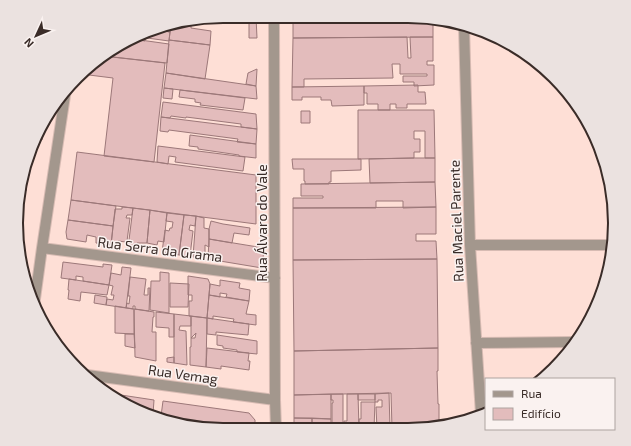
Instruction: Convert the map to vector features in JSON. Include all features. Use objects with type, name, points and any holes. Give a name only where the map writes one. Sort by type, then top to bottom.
[{"type":"street","name":"Rua Álvaro do Vale","points":[[274,23],[274,400],[276,423]]},
{"type":"street","name":"Rua Maciel Parente","points":[[464,31],[470,245],[481,409]]},
{"type":"street","points":[[36,293],[64,101]]},
{"type":"street","points":[[470,245],[607,245]]},
{"type":"street","name":"Rua Serra da Grama","points":[[42,248],[275,278]]},
{"type":"street","points":[[476,343],[569,342]]},
{"type":"street","name":"Rua Vemag","points":[[93,375],[274,400]]},
{"type":"building","points":[[249,23],[256,23],[257,38],[249,38]]},
{"type":"building","points":[[293,23],[421,23],[433,25],[433,37],[293,38]]},
{"type":"building","points":[[191,26],[191,28],[211,31],[210,45],[169,40],[170,30],[184,27]]},
{"type":"building","points":[[167,31],[170,32],[169,41],[147,38]]},
{"type":"building","points":[[407,37],[408,58],[411,58],[410,37],[433,37],[433,61],[427,61],[427,65],[434,65],[434,85],[414,86],[414,82],[403,82],[403,76],[427,76],[427,74],[400,74],[400,64],[392,64],[393,78],[304,79],[304,87],[292,87],[293,38]]},
{"type":"building","points":[[142,40],[169,44],[167,63],[112,57]]},
{"type":"building","points":[[169,40],[210,45],[205,79],[166,73]]},
{"type":"building","points":[[112,57],[165,63],[154,162],[104,156],[113,78],[89,75],[101,64]]},
{"type":"building","points":[[257,69],[256,86],[246,84],[248,73]]},
{"type":"building","points":[[166,73],[256,86],[257,99],[164,88]]},
{"type":"building","points":[[418,85],[418,92],[425,92],[426,104],[407,104],[407,108],[396,108],[396,104],[390,104],[390,110],[378,110],[378,104],[367,104],[367,93],[364,93],[364,86]]},
{"type":"building","points":[[364,86],[364,105],[332,106],[331,100],[321,100],[321,97],[302,97],[302,100],[292,100],[292,87]]},
{"type":"building","points":[[164,88],[173,89],[172,99],[163,98]]},
{"type":"building","points":[[180,90],[245,98],[243,110],[200,105],[201,103],[195,102],[195,99],[179,97]]},
{"type":"building","points":[[163,102],[256,114],[257,129],[241,127],[241,124],[186,117],[161,117]]},
{"type":"building","points":[[358,110],[434,110],[435,158],[425,158],[425,131],[414,131],[414,139],[420,139],[420,152],[414,152],[414,158],[358,159]]},
{"type":"building","points":[[301,111],[310,111],[310,123],[301,123]]},
{"type":"building","points":[[161,117],[257,129],[256,144],[237,142],[238,139],[169,130],[168,132],[160,131]]},
{"type":"building","points":[[190,135],[256,144],[256,158],[198,149],[198,147],[189,146]]},
{"type":"building","points":[[158,146],[245,157],[243,171],[175,162],[176,157],[169,156],[168,164],[157,162]]},
{"type":"building","points":[[77,152],[256,175],[256,224],[71,200]]},
{"type":"building","points":[[435,158],[435,182],[370,183],[369,159]]},
{"type":"building","points":[[292,159],[361,159],[361,170],[331,171],[331,182],[329,182],[329,184],[305,184],[304,169],[293,169]]},
{"type":"building","points":[[435,182],[436,207],[403,208],[403,201],[376,201],[376,208],[293,208],[293,198],[323,198],[323,196],[301,196],[301,184]]},
{"type":"building","points":[[71,200],[116,206],[113,226],[68,220]]},
{"type":"building","points":[[122,207],[133,208],[132,215],[127,215],[126,218],[130,218],[127,241],[118,241],[117,246],[111,245],[115,209],[122,209]]},
{"type":"building","points":[[436,207],[436,234],[416,234],[416,241],[436,241],[437,259],[293,260],[293,208]]},
{"type":"building","points":[[133,208],[150,210],[147,243],[137,243],[136,249],[128,248]]},
{"type":"building","points":[[150,210],[167,213],[164,242],[158,241],[157,245],[147,243]]},
{"type":"building","points":[[167,213],[184,215],[179,255],[162,252],[165,230],[169,231],[170,228],[172,228],[173,222],[166,221]]},
{"type":"building","points":[[184,215],[196,216],[195,226],[190,225],[189,230],[193,231],[190,256],[179,255]]},
{"type":"building","points":[[196,216],[204,218],[204,228],[209,229],[209,247],[205,245],[205,258],[193,257]]},
{"type":"building","points":[[68,220],[113,226],[111,245],[96,243],[96,237],[87,235],[86,242],[67,239],[66,232]]},
{"type":"building","points":[[211,221],[250,228],[249,235],[234,233],[232,243],[209,239]]},
{"type":"building","points":[[209,239],[264,248],[262,268],[208,259]]},
{"type":"building","points":[[437,259],[438,348],[294,351],[293,260]]},
{"type":"building","points":[[63,262],[103,267],[103,264],[112,265],[109,285],[83,281],[83,277],[76,276],[76,280],[61,278]]},
{"type":"building","points":[[122,267],[131,268],[126,308],[106,305],[107,299],[113,300],[114,295],[111,295],[113,286],[109,285],[111,273],[121,275]]},
{"type":"building","points":[[160,272],[169,273],[169,313],[150,310],[151,281],[160,281]]},
{"type":"building","points":[[188,276],[208,279],[210,284],[207,318],[189,316],[189,301],[192,301],[192,295],[188,295]]},
{"type":"building","points":[[130,277],[146,279],[144,295],[148,295],[148,288],[150,288],[149,311],[135,309],[135,306],[133,306],[133,309],[126,308],[127,303],[129,304],[130,296],[128,296]]},
{"type":"building","points":[[69,279],[109,285],[107,295],[81,292],[80,301],[68,299]]},
{"type":"building","points":[[220,280],[240,283],[239,288],[250,290],[249,301],[226,297],[227,294],[220,293],[220,297],[209,295],[210,284],[220,286]]},
{"type":"building","points":[[170,283],[189,284],[188,307],[170,307]]},
{"type":"building","points":[[95,295],[107,297],[106,305],[94,303]]},
{"type":"building","points":[[209,295],[249,301],[246,314],[256,315],[256,325],[233,322],[234,319],[213,316],[213,319],[207,318]]},
{"type":"building","points":[[115,306],[134,309],[134,334],[115,333]]},
{"type":"building","points":[[134,309],[154,312],[152,332],[156,332],[156,361],[135,357]]},
{"type":"building","points":[[156,312],[174,314],[174,337],[169,337],[169,328],[156,327]]},
{"type":"building","points":[[174,314],[191,316],[191,326],[180,326],[179,330],[186,331],[187,365],[174,363]]},
{"type":"building","points":[[191,316],[207,318],[206,367],[190,365]]},
{"type":"building","points":[[207,318],[249,324],[248,335],[216,332],[216,335],[207,334]]},
{"type":"building","points":[[125,334],[134,334],[135,348],[125,346]]},
{"type":"building","points":[[217,335],[257,341],[257,354],[237,352],[237,350],[223,348],[223,346],[217,345]]},
{"type":"building","points":[[207,348],[249,353],[249,370],[221,366],[221,369],[206,367]]},
{"type":"building","points":[[438,348],[437,371],[439,420],[421,423],[392,423],[391,393],[294,395],[294,351]]},
{"type":"building","points":[[174,357],[174,363],[167,362],[167,358]]},
{"type":"building","points":[[389,393],[390,423],[377,423],[376,407],[382,407],[382,400],[375,402],[375,394]]},
{"type":"building","points":[[331,394],[343,394],[343,423],[332,423],[333,400],[331,400]]},
{"type":"building","points":[[331,394],[331,419],[294,418],[294,395]]},
{"type":"building","points":[[347,394],[358,394],[359,423],[344,423],[344,421],[347,421]]},
{"type":"building","points":[[358,394],[375,394],[375,400],[358,400]]},
{"type":"building","points":[[122,395],[154,400],[153,410]]},
{"type":"building","points":[[163,401],[249,413],[255,420],[255,423],[210,423],[184,419],[161,413]]},
{"type":"building","points":[[361,402],[375,402],[374,423],[359,423],[359,419],[361,419]]},
{"type":"building","points":[[294,418],[312,418],[312,423],[294,423]]},
{"type":"building","points":[[312,418],[331,419],[331,423],[312,423]]}]
